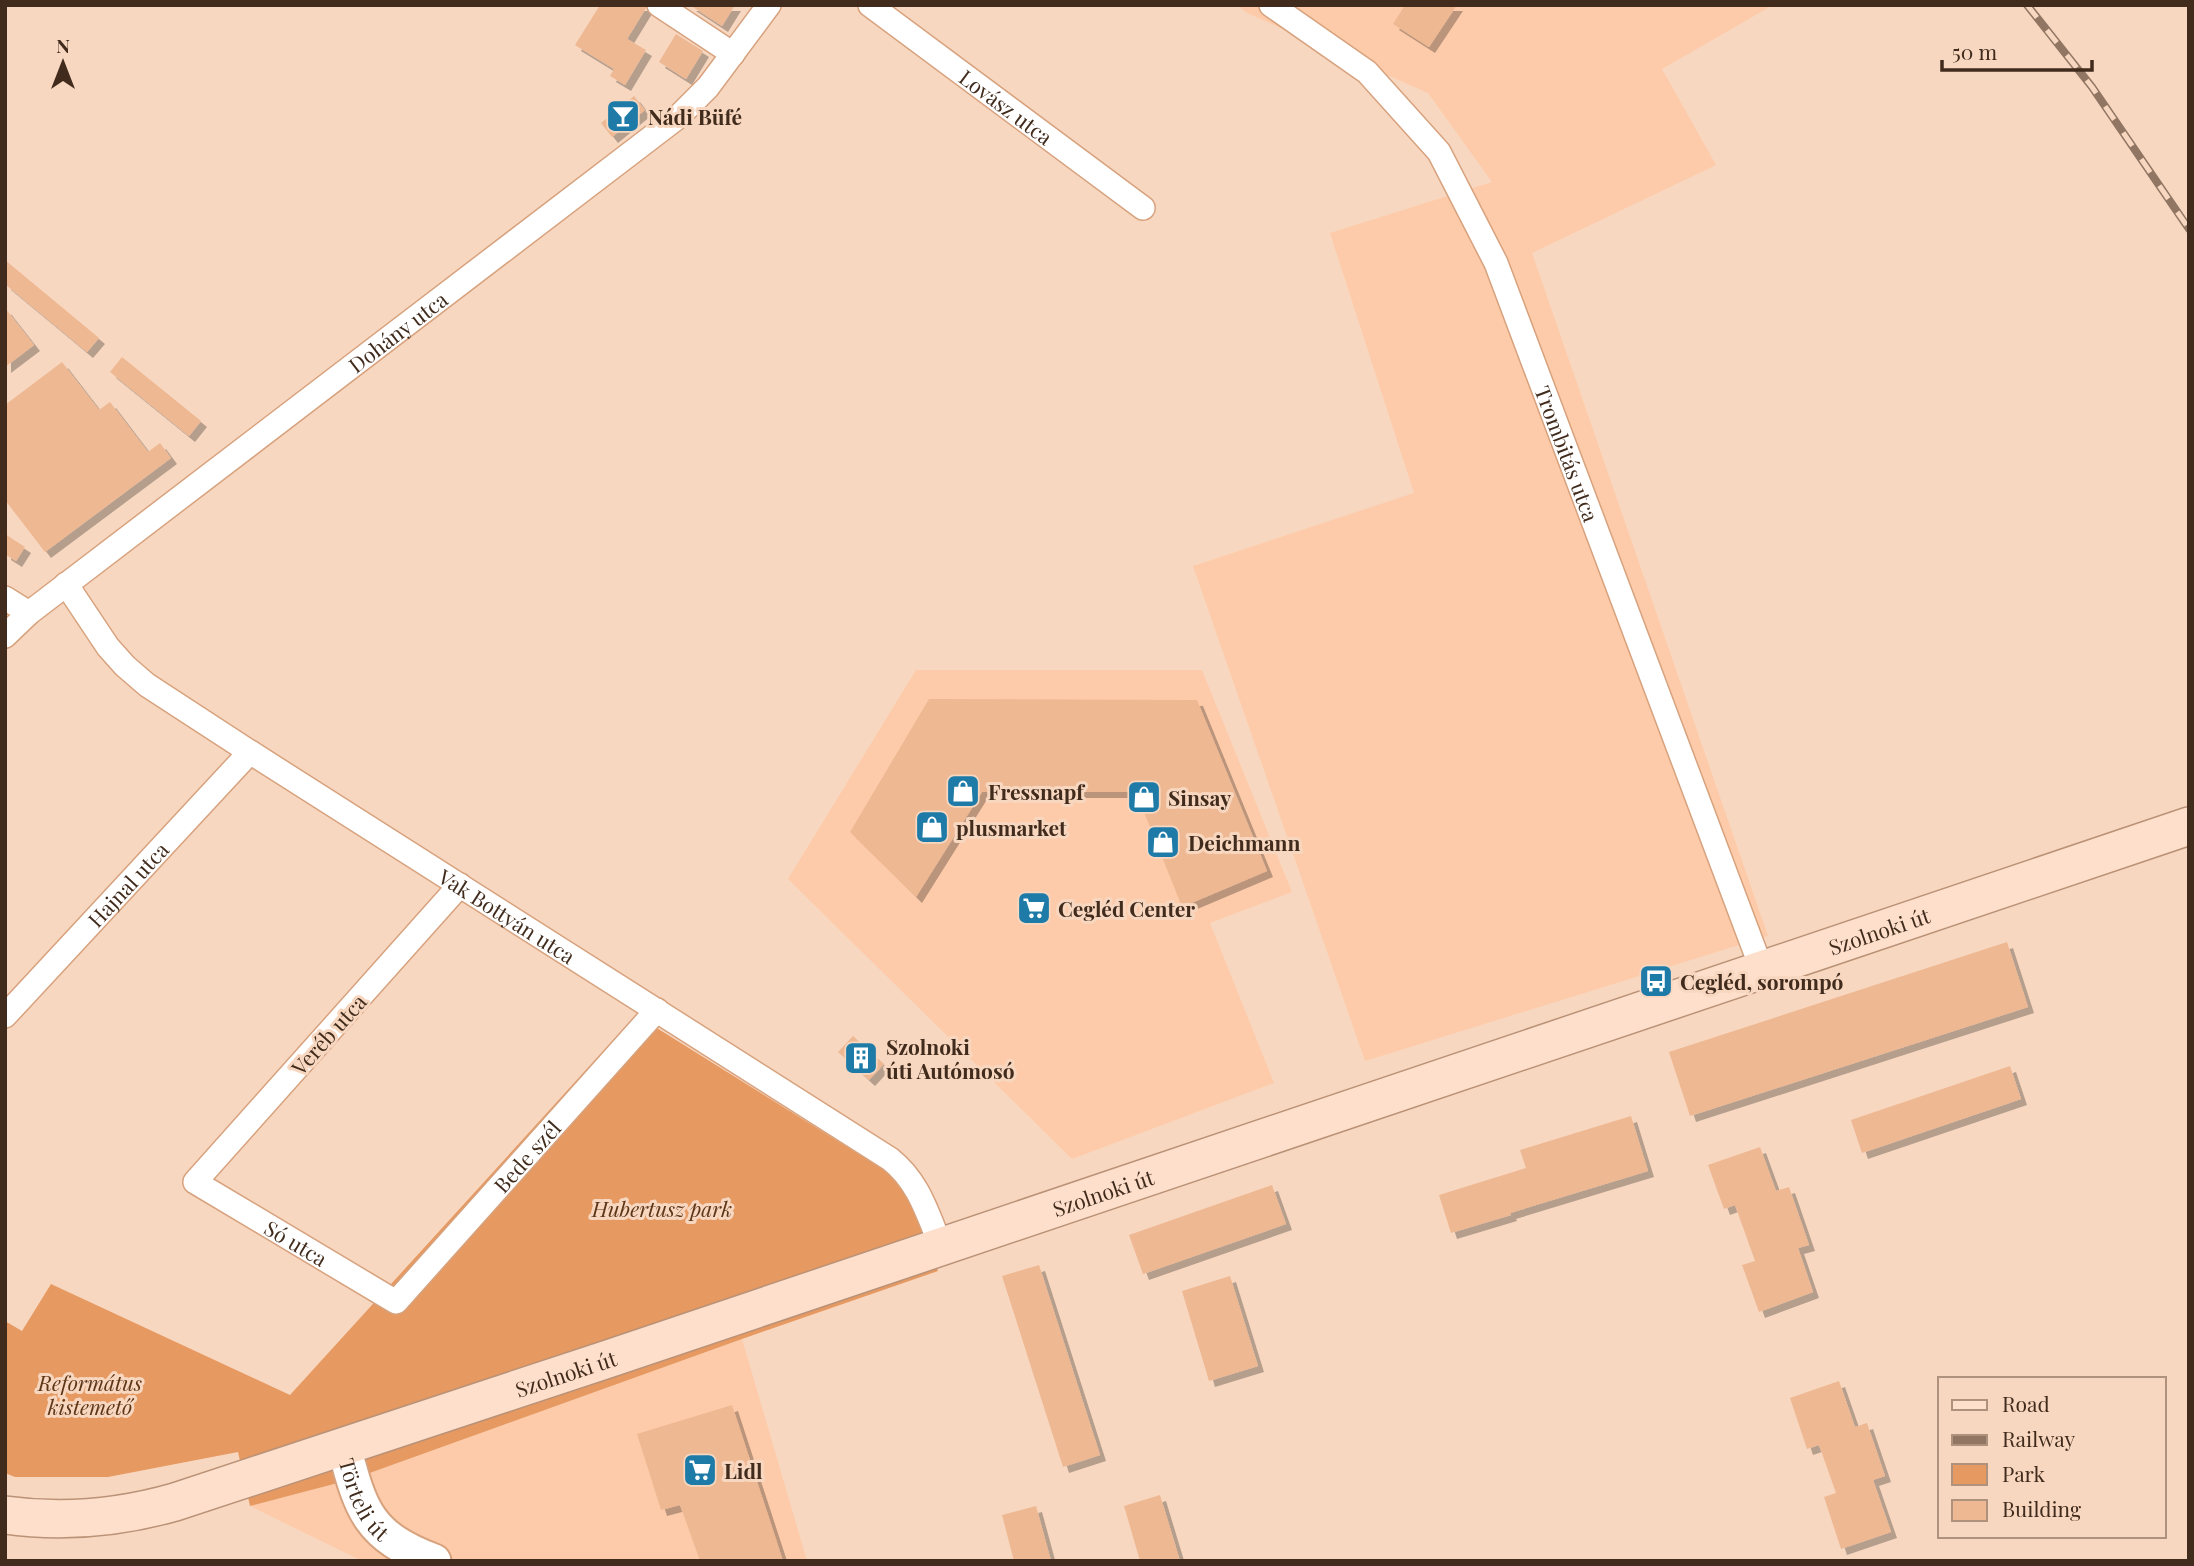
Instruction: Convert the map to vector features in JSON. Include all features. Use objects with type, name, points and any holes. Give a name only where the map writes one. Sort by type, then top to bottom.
[{"type":"main road","name":"Szolnoki út","points":[[8,1516],[76,1520],[139,1512],[344,1447],[2189,826]]},
{"type":"main road","name":"Törteli út","points":[[344,1447],[365,1511],[379,1532],[405,1550],[433,1561]]},
{"type":"street","points":[[659,5],[733,54]]},
{"type":"street","name":"Dohány utca","points":[[5,636],[66,584],[678,117],[708,87],[769,5]]},
{"type":"street","name":"Lovász utca","points":[[870,5],[1143,208]]},
{"type":"street","name":"Trombitás utca","points":[[1271,5],[1367,72],[1438,152],[1496,263],[1762,970]]},
{"type":"street","name":"Vak Bottyán utca","points":[[66,584],[108,647],[147,685],[890,1159],[904,1170],[916,1185],[941,1246]]},
{"type":"street","points":[[5,598],[29,613]]},
{"type":"street","name":"Hajnal utca","points":[[5,1016],[250,752]]},
{"type":"street","name":"Veréb utca","points":[[195,1182],[460,885]]},
{"type":"street","name":"Bede szél","points":[[396,1302],[657,1010]]},
{"type":"street","name":"Só utca","points":[[195,1182],[396,1302]]},
{"type":"shaded area","points":[[1237,5],[1773,5],[1662,69],[1716,165],[1532,253],[1768,936],[1365,1061],[1193,566],[1414,493],[1330,233],[1492,182],[1428,93],[1247,13]]},
{"type":"shaded area","name":"Cegléd Center","points":[[916,670],[1202,670],[1292,892],[1210,923],[1274,1083],[1072,1159],[788,879]]},
{"type":"shaded area","points":[[742,1339],[807,1561],[362,1561],[250,1506],[353,1479]]},
{"type":"green space","name":"Hubertusz park","points":[[636,1015],[897,1178],[915,1211],[938,1271],[353,1479],[250,1506],[238,1452],[108,1477],[15,1477],[5,1473],[5,1321],[22,1331],[51,1284],[290,1395]]},
{"type":"building","points":[[600,5],[645,5],[646,8],[627,39],[646,50],[625,85],[610,76],[614,69],[575,45]]},
{"type":"building","points":[[690,5],[735,5],[722,26]]},
{"type":"building","points":[[1405,5],[1457,5],[1429,47],[1393,24]]},
{"type":"building","points":[[676,34],[703,51],[686,79],[659,62]]},
{"type":"building","name":"Nádi Büfé","points":[[634,96],[645,110],[612,137],[601,123]]},
{"type":"building","points":[[5,260],[99,338],[87,352],[5,284]]},
{"type":"building","points":[[5,308],[34,345],[5,367]]},
{"type":"building","points":[[122,357],[201,421],[189,436],[110,372]]},
{"type":"building","points":[[62,362],[99,410],[110,402],[148,452],[160,443],[171,458],[45,552],[5,500],[5,405]]},
{"type":"building","points":[[5,534],[25,547],[16,561],[5,554]]},
{"type":"building","points":[[929,699],[1197,700],[1267,871],[1182,907],[1136,792],[982,792],[916,897],[850,832]]},
{"type":"building","points":[[2007,942],[2028,1007],[1690,1116],[1669,1052]]},
{"type":"building","name":"Szolnoki úti Autómosó","points":[[853,1036],[884,1064],[869,1080],[838,1052]]},
{"type":"building","points":[[2010,1066],[2021,1099],[1862,1153],[1851,1120]]},
{"type":"building","points":[[1631,1116],[1648,1171],[1451,1233],[1439,1195],[1526,1168],[1520,1150]]},
{"type":"building","points":[[1760,1147],[1776,1191],[1789,1187],[1809,1245],[1798,1248],[1813,1292],[1759,1312],[1742,1265],[1755,1261],[1735,1205],[1724,1209],[1708,1165]]},
{"type":"building","points":[[1272,1185],[1286,1224],[1143,1274],[1129,1235]]},
{"type":"building","points":[[1039,1265],[1100,1455],[1063,1467],[1002,1276]]},
{"type":"building","points":[[1230,1276],[1258,1366],[1209,1381],[1182,1291]]},
{"type":"building","points":[[1839,1381],[1855,1427],[1867,1423],[1885,1476],[1873,1480],[1891,1532],[1841,1549],[1824,1497],[1836,1493],[1819,1445],[1807,1449],[1790,1398]]},
{"type":"building","name":"Lidl","points":[[732,1405],[783,1561],[700,1561],[680,1505],[661,1510],[637,1434]]},
{"type":"building","points":[[1160,1495],[1180,1561],[1140,1561],[1124,1506]]},
{"type":"building","points":[[1036,1506],[1051,1561],[1014,1561],[1002,1515]]},
{"type":"railway","points":[[2027,5],[2092,87],[2189,229]]},
{"type":"place","name":"Nádi Büfé","points":[[623,116]]},
{"type":"place","name":"Fressnapf","points":[[963,791]]},
{"type":"place","name":"Sinsay","points":[[1144,797]]},
{"type":"place","name":"plusmarket","points":[[932,827]]},
{"type":"place","name":"Deichmann","points":[[1163,842]]},
{"type":"place","name":"Cegléd Center","points":[[1034,908]]},
{"type":"place","name":"Cegléd, sorompó","points":[[1656,981]]},
{"type":"place","name":"Szolnoki úti Autómosó","points":[[861,1058]]},
{"type":"place","name":"Lidl","points":[[700,1470]]},
{"type":"park label","name":"Református kistemető","points":[[90,1394]]}]
